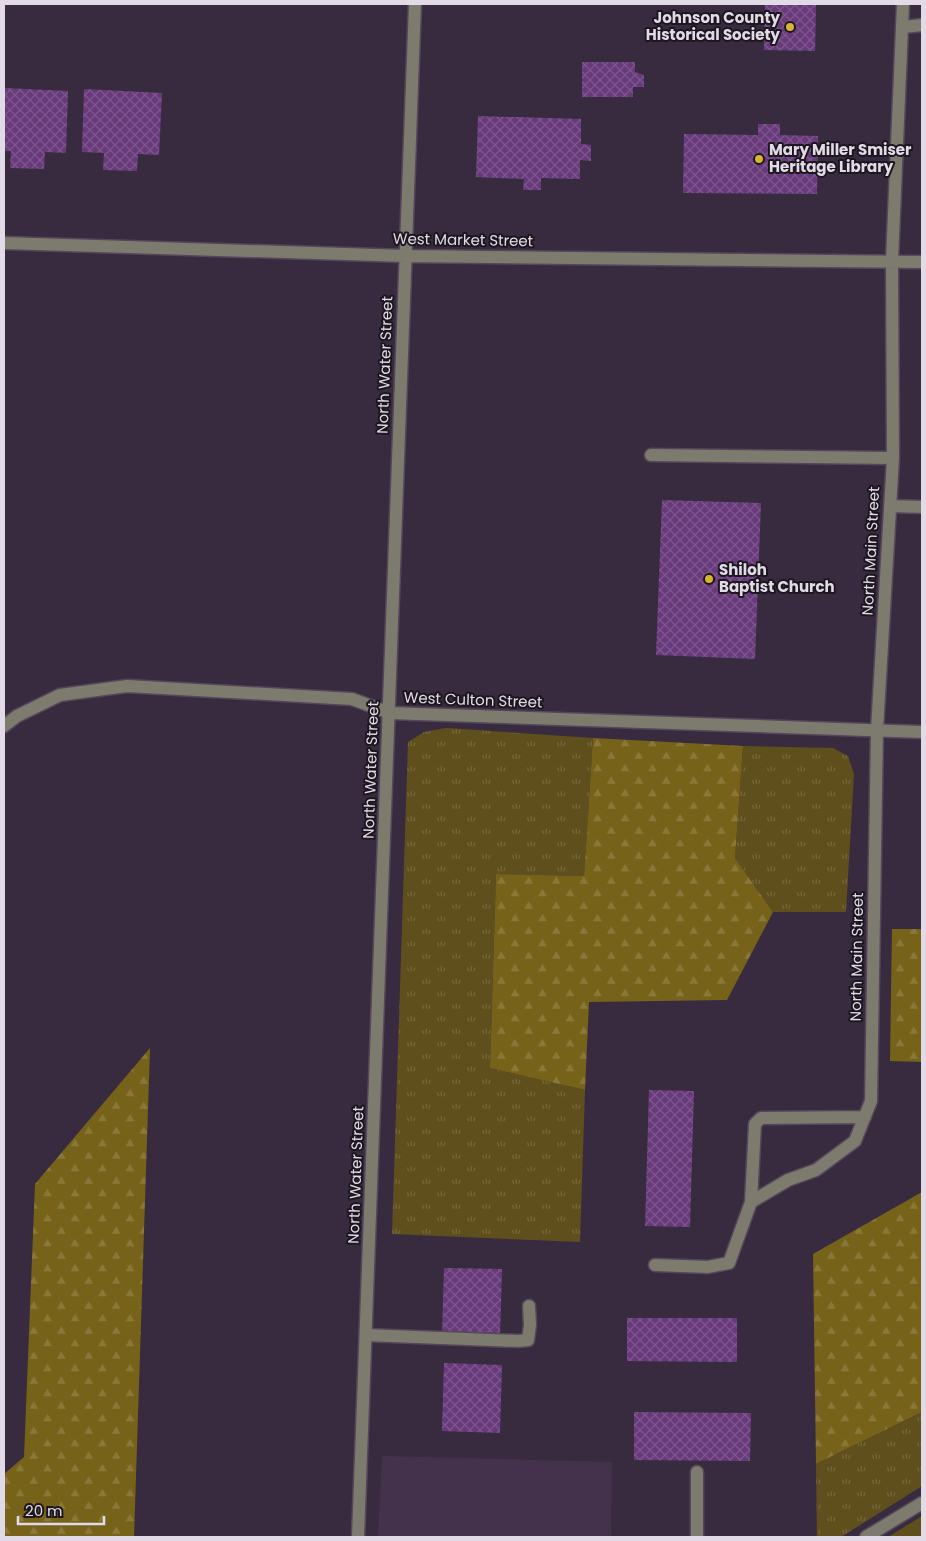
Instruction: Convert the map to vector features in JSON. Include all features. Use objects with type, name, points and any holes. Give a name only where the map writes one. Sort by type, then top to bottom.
[{"type":"street","name":"North Water Street","points":[[358,1537],[415,4]]},
{"type":"street","name":"North Main Street","points":[[751,1202],[788,1180],[816,1170],[855,1141],[871,1101],[877,730],[893,458],[892,261],[903,4]]},
{"type":"street","points":[[902,27],[922,25]]},
{"type":"street","name":"West Market Street","points":[[4,243],[405,256],[922,262]]},
{"type":"street","points":[[651,455],[893,458]]},
{"type":"street","points":[[890,506],[922,507]]},
{"type":"street","name":"West Culton Street","points":[[4,726],[16,716],[60,695],[127,686],[352,699],[390,713],[922,732]]},
{"type":"street","points":[[656,1265],[708,1267],[729,1263],[751,1202],[755,1124],[761,1118],[865,1117]]},
{"type":"street","points":[[366,1335],[518,1342],[528,1340],[530,1325],[529,1306]]},
{"type":"street","points":[[697,1472],[697,1537]]},
{"type":"street","points":[[866,1537],[922,1503]]},
{"type":"shaded area","points":[[382,1456],[612,1462],[611,1537],[378,1537]]},
{"type":"green space","points":[[446,728],[593,738],[584,876],[496,874],[490,1068],[585,1090],[580,1242],[392,1234],[408,742],[424,732]]},
{"type":"green space","points":[[593,738],[743,746],[735,858],[773,912],[727,1000],[589,1002],[585,1090],[490,1068],[496,874],[584,876]]},
{"type":"green space","points":[[743,746],[833,748],[848,756],[854,774],[846,912],[773,912],[735,858]]},
{"type":"green space","points":[[892,929],[922,929],[922,1062],[890,1061]]},
{"type":"green space","points":[[150,1048],[134,1537],[4,1537],[4,1474],[24,1457],[35,1184]]},
{"type":"green space","points":[[922,1192],[922,1412],[816,1464],[813,1254]]},
{"type":"green space","points":[[922,1412],[922,1486],[841,1537],[817,1537],[816,1464]]},
{"type":"green space","points":[[922,1516],[922,1537],[888,1537]]},
{"type":"building","name":"Johnson County Historical Society","points":[[765,4],[816,4],[815,51],[764,50]]},
{"type":"building","points":[[582,62],[635,62],[635,72],[644,75],[644,87],[633,87],[633,97],[582,97]]},
{"type":"building","points":[[4,88],[68,91],[66,153],[45,152],[44,169],[10,168],[11,151],[4,151]]},
{"type":"building","points":[[84,89],[162,93],[159,155],[138,154],[137,171],[103,170],[104,153],[82,152]]},
{"type":"building","points":[[478,116],[581,119],[581,144],[591,145],[591,161],[580,160],[580,179],[541,178],[541,190],[523,190],[524,179],[476,177]]},
{"type":"building","points":[[758,124],[780,124],[780,135],[818,136],[817,194],[683,193],[684,134],[758,135]]},
{"type":"building","name":"Shiloh Baptist Church","points":[[662,500],[761,503],[755,659],[656,655]]},
{"type":"building","points":[[649,1090],[694,1091],[690,1227],[645,1226]]},
{"type":"building","points":[[444,1268],[502,1269],[500,1337],[442,1336]]},
{"type":"building","points":[[627,1318],[737,1318],[737,1362],[627,1361]]},
{"type":"building","points":[[444,1363],[502,1365],[500,1433],[442,1431]]},
{"type":"building","points":[[634,1412],[751,1413],[750,1461],[634,1460]]},
{"type":"place","name":"Johnson County Historical Society","points":[[790,27]]},
{"type":"place","name":"Mary Miller Smiser Heritage Library","points":[[759,159]]},
{"type":"place","name":"Shiloh Baptist Church","points":[[709,579]]}]
